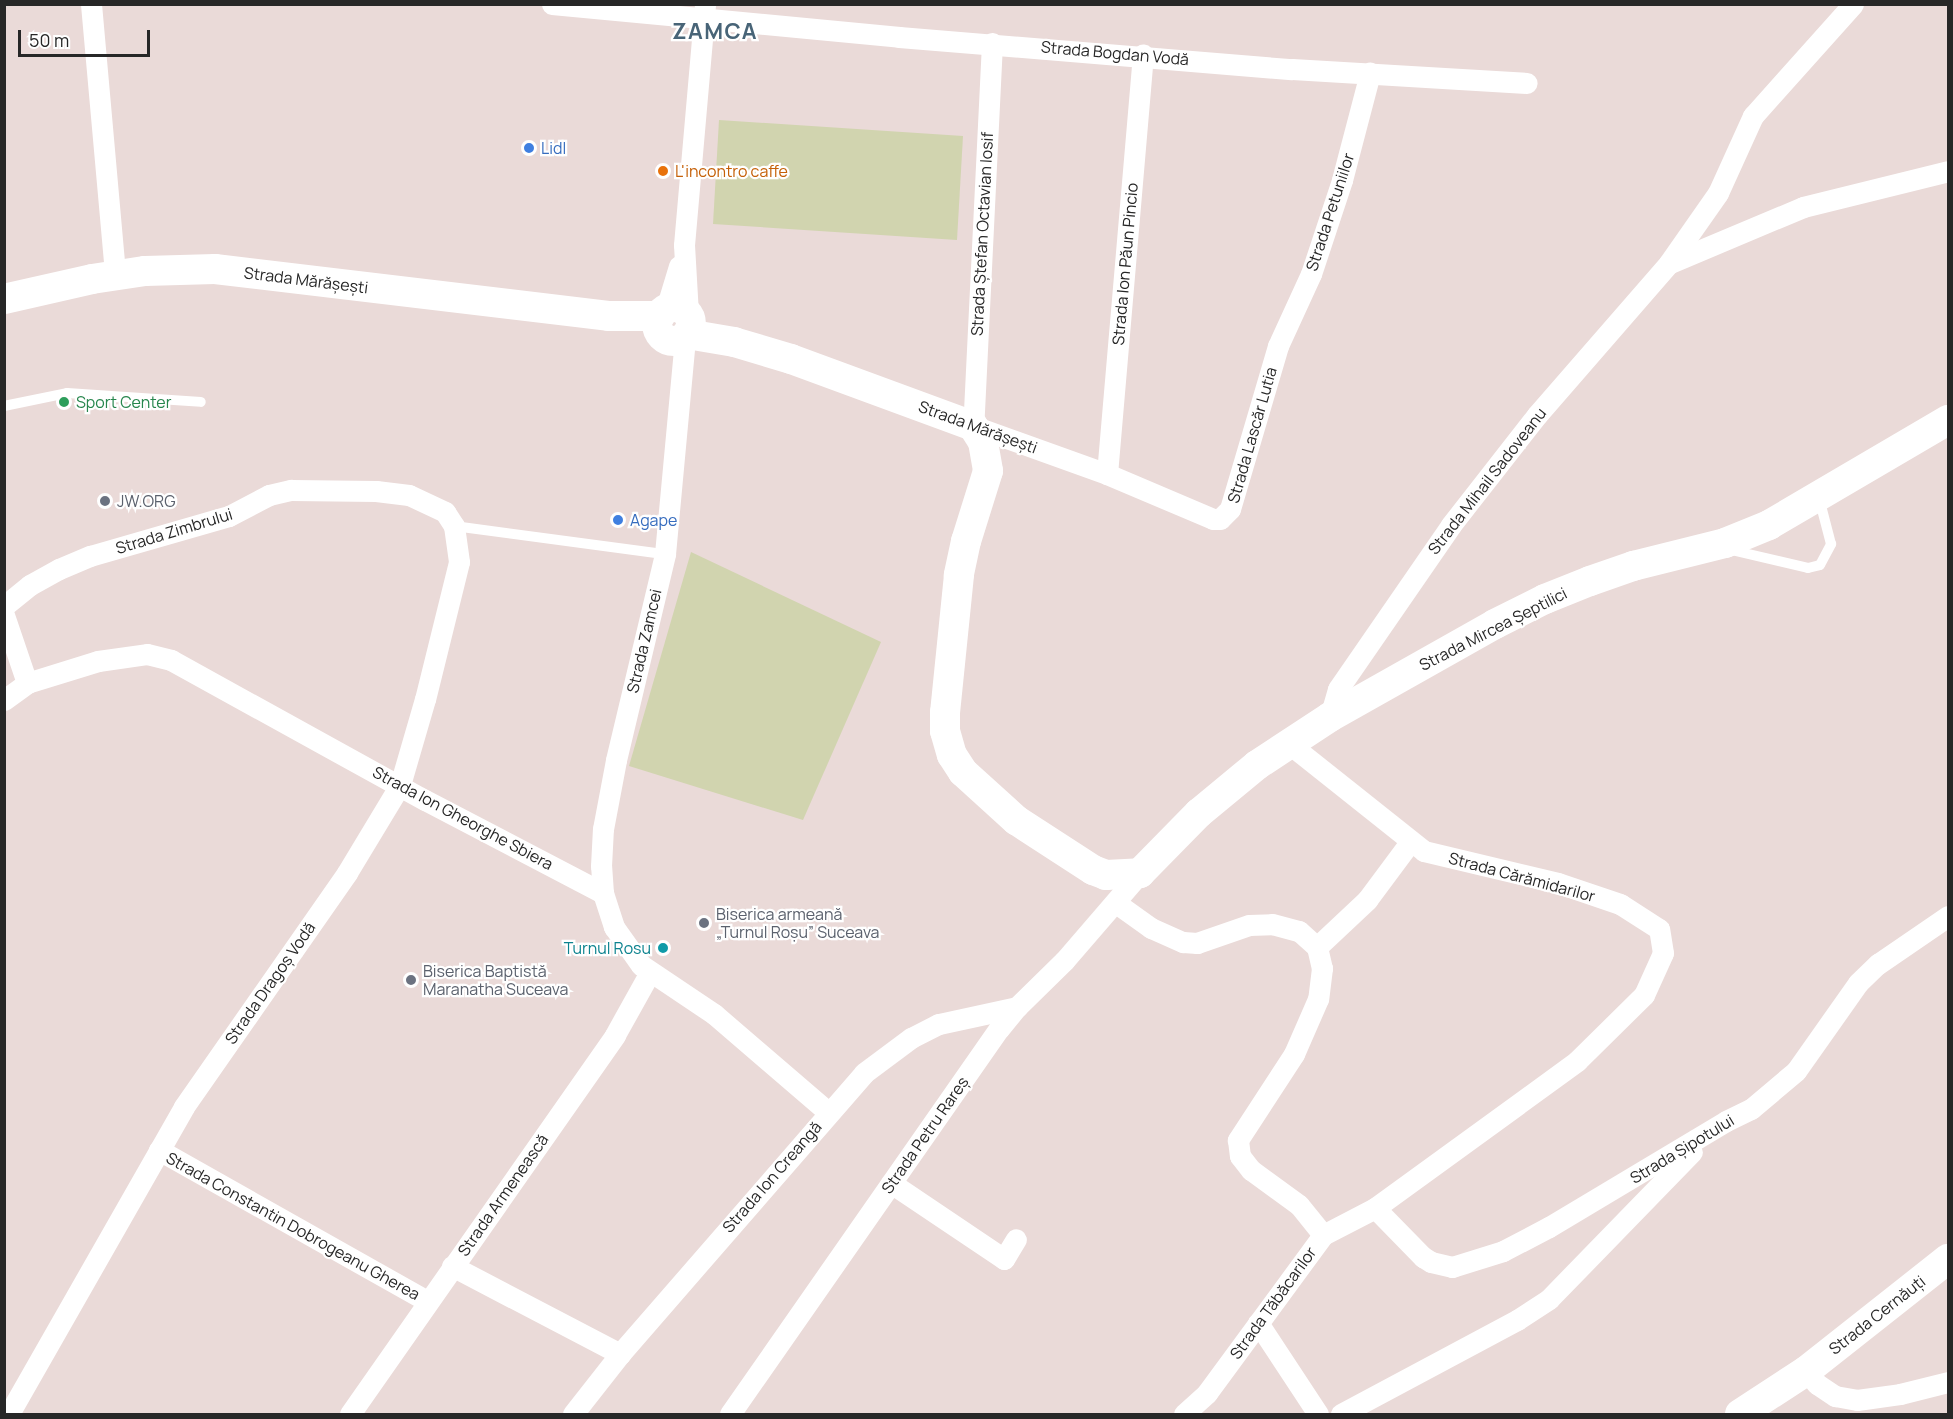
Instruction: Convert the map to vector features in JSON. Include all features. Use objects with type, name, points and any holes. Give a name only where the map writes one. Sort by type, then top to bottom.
[{"type":"street","points":[[91,4],[115,275]]},
{"type":"street","name":"Strada Bogdan Vodă","points":[[552,4],[705,13],[992,43],[1292,69],[1527,83]]},
{"type":"street","name":"Strada Mihail Sadoveanu","points":[[1330,717],[1338,689],[1451,525],[1537,415],[1670,263],[1718,193],[1753,116],[1853,4]]},
{"type":"street","name":"Strada Zamcei","points":[[603,893],[601,866],[605,818],[664,554],[680,388],[676,325],[705,13]]},
{"type":"street","name":"Strada Ștefan Octavian Iosif","points":[[973,426],[992,43]]},
{"type":"street","name":"Strada Ion Păun Pincio","points":[[1107,474],[1143,55]]},
{"type":"street","name":"Strada Petuniilor","points":[[1278,346],[1311,274],[1332,213],[1370,73]]},
{"type":"street","name":"Strada Mihail Sadoveanu","points":[[1670,263],[1803,207],[1948,171]]},
{"type":"street","name":"Strada Mărășești","points":[[4,299],[115,275],[177,269],[215,269],[676,325],[816,367],[1107,474],[1207,517],[1220,519]]},
{"type":"street","name":"Strada Lascăr Lutia","points":[[1220,519],[1230,509],[1278,346]]},
{"type":"street","name":"Strada Mircea Șeptilici","points":[[1140,873],[1199,813],[1257,765],[1288,743],[1495,624],[1545,599],[1633,566],[1714,546],[1769,525],[1819,498],[1948,420]]},
{"type":"street","points":[[973,426],[983,442],[988,471],[966,541],[959,575],[945,712],[945,731],[952,755],[963,772],[983,792],[1048,843],[1093,870],[1106,875],[1140,873]]},
{"type":"street","name":"Strada Zimbrului","points":[[4,606],[30,585],[58,569],[90,556],[218,520],[269,495],[291,490],[376,491],[410,495],[445,512],[454,526]]},
{"type":"street","name":"Strada Dragoș Vodă","points":[[9,1414],[184,1107],[347,873],[400,785],[425,699],[459,562],[454,526]]},
{"type":"street","points":[[4,615],[27,683]]},
{"type":"street","name":"Strada Ion Gheorghe Sbiera","points":[[4,700],[27,683],[98,661],[147,654],[171,660],[603,893]]},
{"type":"street","name":"Strada Cărămidarilor","points":[[1288,743],[1410,842],[1425,851],[1558,883],[1620,904],[1659,929],[1664,953],[1644,995],[1577,1061],[1375,1208]]},
{"type":"street","points":[[1317,947],[1367,900],[1410,842]]},
{"type":"street","name":"Strada Petru Rareș","points":[[730,1414],[1017,1007],[1064,962],[1140,873]]},
{"type":"street","points":[[603,893],[614,927],[641,965],[714,1014],[828,1112]]},
{"type":"street","points":[[1116,903],[1151,928],[1183,942],[1197,943],[1249,925],[1272,924],[1299,931],[1317,947],[1322,968],[1318,999],[1294,1054],[1238,1140],[1240,1156],[1251,1170],[1299,1205],[1323,1235]]},
{"type":"street","name":"Strada Șipotului","points":[[1375,1208],[1431,1263],[1452,1267],[1503,1251],[1549,1227],[1726,1121],[1751,1109],[1796,1071],[1858,983],[1878,964],[1948,916]]},
{"type":"street","name":"Strada Armenească","points":[[350,1414],[615,1035],[650,972]]},
{"type":"street","name":"Strada Ion Creangă","points":[[573,1414],[620,1354],[864,1073],[912,1038],[939,1024],[1017,1007]]},
{"type":"street","points":[[1341,1414],[1517,1320],[1549,1299],[1688,1155],[1726,1121]]},
{"type":"street","name":"Strada Constantin Dobrogeanu Gherea","points":[[159,1150],[427,1301]]},
{"type":"street","points":[[891,1183],[1004,1259],[1016,1239]]},
{"type":"street","name":"Strada Tăbăcarilor","points":[[1184,1414],[1208,1393],[1323,1235],[1375,1208]]},
{"type":"street","name":"Strada Cernăuți","points":[[1740,1414],[1806,1371],[1948,1259]]},
{"type":"street","points":[[452,1266],[620,1354]]},
{"type":"street","points":[[1258,1323],[1318,1414]]},
{"type":"street","points":[[1806,1371],[1817,1384],[1835,1396],[1857,1400],[1900,1394],[1948,1382]]},
{"type":"street","name":"Strada Cernăuți","points":[[1762,1414],[1806,1371]]},
{"type":"lane","points":[[4,406],[67,393],[201,402]]},
{"type":"lane","points":[[1714,546],[1808,568],[1820,566],[1831,544],[1819,498]]},
{"type":"lane","points":[[454,526],[664,554]]},
{"type":"green space","points":[[719,120],[963,136],[957,240],[713,224]]},
{"type":"green space","points":[[691,552],[881,642],[803,820],[629,766]]},
{"type":"place","name":"Lidl","points":[[529,148]]},
{"type":"place","name":"L'incontro caffe","points":[[663,171]]},
{"type":"place","name":"Sport Center","points":[[64,402]]},
{"type":"place","name":"JW.ORG","points":[[105,501]]},
{"type":"place","name":"Agape","points":[[618,520]]},
{"type":"place","name":"Biserica armeană „Turnul Roșu” Suceava","points":[[704,923]]},
{"type":"place","name":"Turnul Rosu","points":[[663,948]]},
{"type":"place","name":"Biserica Baptistă Maranatha Suceava","points":[[411,980]]},
{"type":"district","name":"ZAMCA","points":[[715,32]]}]
